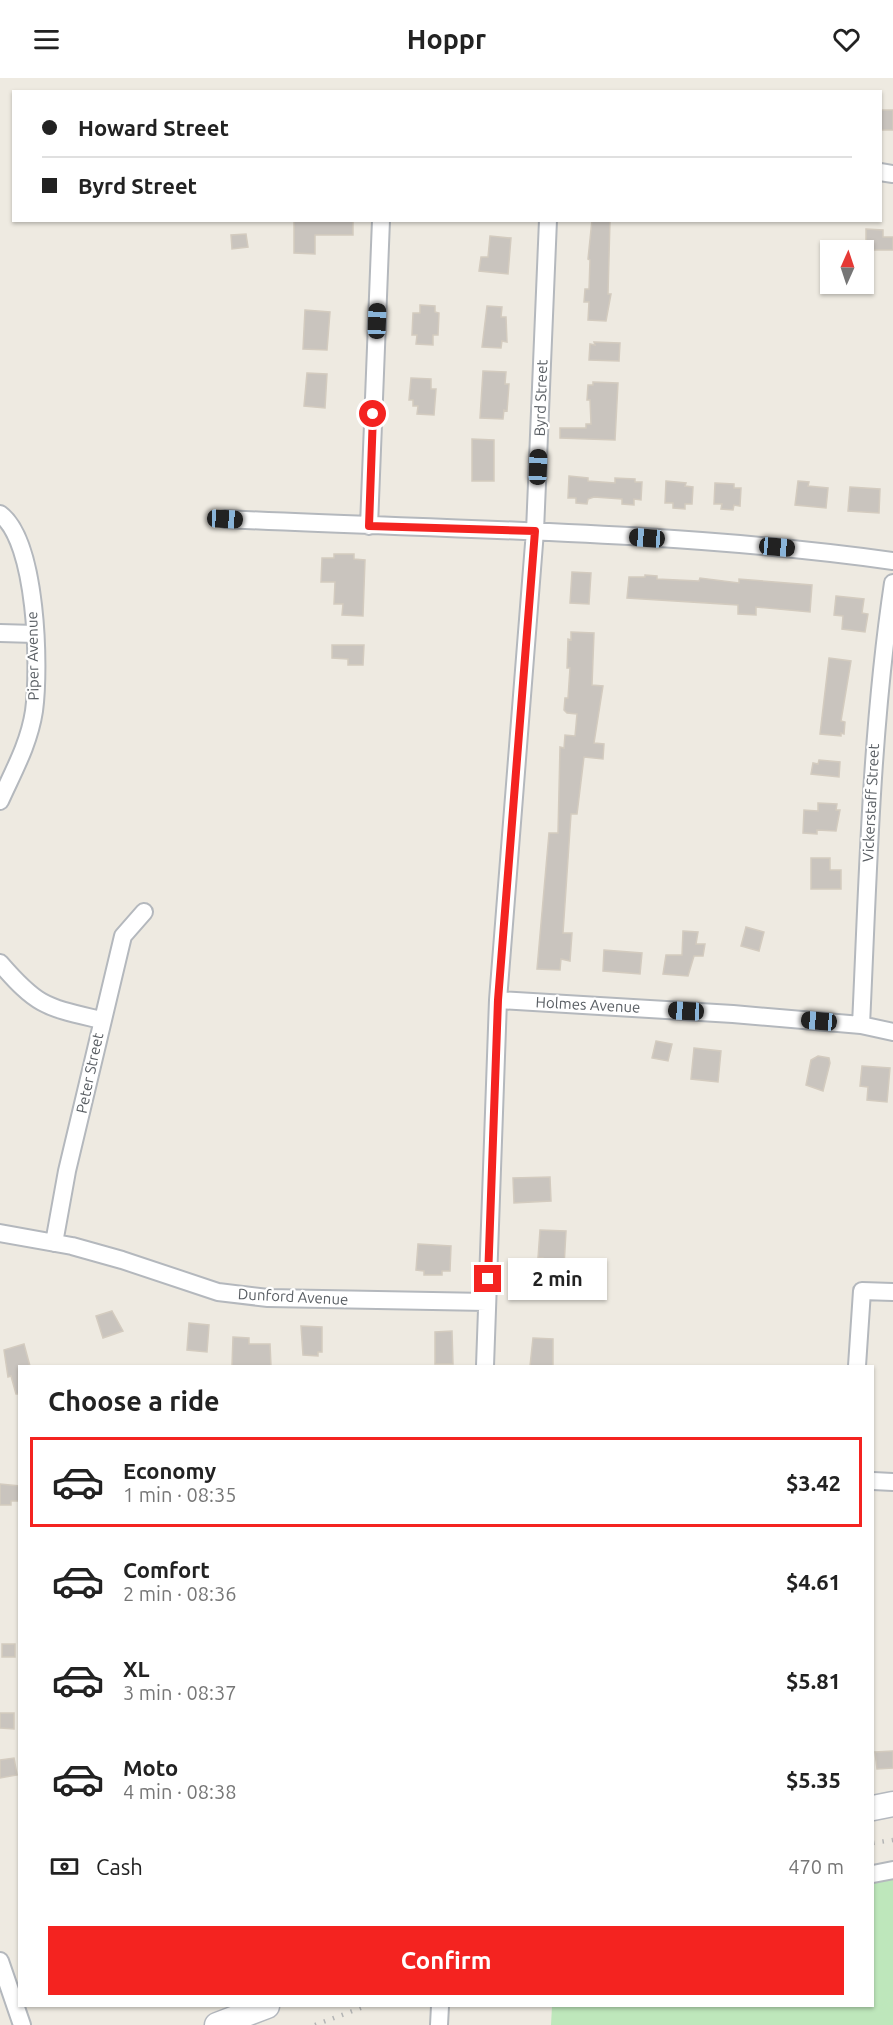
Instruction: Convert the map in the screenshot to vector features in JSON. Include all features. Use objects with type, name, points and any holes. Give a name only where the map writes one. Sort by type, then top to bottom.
[{"type":"main road","points":[[874,1808],[893,1804]]},
{"type":"main road","points":[[217,2025],[264,2007]]},
{"type":"street","points":[[369,526],[381,222]]},
{"type":"street","name":"Byrd Street","points":[[485,1365],[498,1000],[535,531],[548,222]]},
{"type":"street","name":"Piper Avenue","points":[[0,514],[10,521],[26,558],[35,634],[34,711],[25,747],[0,801]]},
{"type":"street","points":[[225,519],[535,531],[735,544],[893,561]]},
{"type":"street","name":"Vickerstaff Street","points":[[861,1025],[875,737],[893,583]]},
{"type":"street","points":[[0,633],[35,634]]},
{"type":"street","name":"Peter Street","points":[[54,1243],[67,1171],[86,1097],[101,1020],[123,936],[144,912]]},
{"type":"street","points":[[0,963],[26,993],[51,1009],[101,1020]]},
{"type":"street","name":"Holmes Avenue","points":[[498,1000],[733,1014],[861,1025],[893,1032]]},
{"type":"street","name":"Dunford Avenue","points":[[0,1233],[54,1243],[122,1260],[218,1292],[268,1298],[487,1302]]},
{"type":"street","points":[[857,1365],[862,1291],[893,1292]]},
{"type":"street","points":[[874,1481],[893,1482]]},
{"type":"street","points":[[874,1874],[893,1870]]},
{"type":"street","points":[[0,1961],[22,2025]]},
{"type":"street","points":[[439,2025],[440,2007]]},
{"type":"green space","points":[[893,1879],[893,2025],[551,2025],[552,2007],[874,2007],[874,1883]]},
{"type":"building","points":[[882,110],[893,110],[893,130],[882,130]]},
{"type":"building","points":[[294,222],[353,222],[353,235],[315,235],[315,254],[294,253]]},
{"type":"building","points":[[592,222],[610,222],[608,294],[611,294],[606,321],[588,320],[589,302],[584,302],[585,289],[589,289],[590,260],[588,259]]},
{"type":"building","points":[[866,229],[883,230],[883,237],[893,237],[893,250],[874,250],[874,240],[866,240]]},
{"type":"building","points":[[246,234],[248,247],[232,249],[231,235]]},
{"type":"building","points":[[490,236],[511,238],[508,274],[479,271],[481,257],[488,257]]},
{"type":"building","points":[[420,305],[435,306],[435,312],[439,313],[438,335],[433,335],[433,345],[416,344],[417,335],[412,335],[413,313],[420,313]]},
{"type":"building","points":[[487,306],[502,307],[501,317],[506,317],[507,342],[502,341],[501,348],[482,347]]},
{"type":"building","points":[[305,310],[330,312],[327,350],[303,349]]},
{"type":"building","points":[[594,342],[620,343],[619,361],[589,360],[590,344],[595,345]]},
{"type":"building","points":[[483,371],[506,372],[505,384],[509,384],[507,411],[504,410],[503,419],[480,418]]},
{"type":"building","points":[[307,373],[327,374],[325,408],[304,406]]},
{"type":"building","points":[[411,378],[431,379],[431,389],[436,389],[434,415],[417,414],[418,406],[413,406],[413,400],[409,400]]},
{"type":"building","points":[[593,382],[618,383],[615,440],[560,438],[560,428],[586,428],[586,424],[591,424],[590,400],[587,400],[588,385],[593,385]]},
{"type":"building","points":[[472,439],[494,440],[494,481],[472,481]]},
{"type":"building","points":[[569,476],[588,478],[588,481],[615,483],[615,478],[635,479],[635,482],[642,482],[641,500],[634,499],[634,505],[622,504],[622,499],[594,497],[588,499],[587,504],[576,503],[576,498],[568,498]]},
{"type":"building","points":[[666,481],[686,483],[685,486],[693,487],[692,504],[685,504],[685,509],[673,508],[673,503],[665,503]]},
{"type":"building","points":[[798,481],[809,482],[808,486],[828,488],[826,508],[795,505]]},
{"type":"building","points":[[715,483],[734,484],[734,488],[741,488],[740,506],[734,505],[733,510],[721,509],[722,504],[714,504]]},
{"type":"building","points":[[850,487],[880,489],[879,513],[848,511]]},
{"type":"building","points":[[334,554],[354,554],[354,559],[365,560],[363,616],[342,615],[343,604],[334,604],[335,582],[321,582],[322,558],[334,558]]},
{"type":"building","points":[[572,572],[591,573],[589,604],[570,603]]},
{"type":"building","points":[[645,575],[657,576],[657,579],[699,581],[700,578],[739,583],[739,579],[812,585],[810,612],[756,607],[756,615],[738,614],[738,605],[627,598],[629,577],[645,577]]},
{"type":"building","points":[[836,596],[864,599],[862,613],[868,614],[865,632],[842,629],[843,616],[834,615]]},
{"type":"building","points":[[571,632],[594,633],[592,685],[603,686],[594,743],[604,744],[603,759],[584,757],[577,814],[571,814],[563,933],[572,933],[570,961],[561,959],[560,970],[537,969],[549,833],[558,833],[560,747],[564,748],[565,735],[575,736],[577,714],[567,713],[564,710],[565,698],[568,698],[570,668],[567,668],[568,639],[571,640]]},
{"type":"building","points":[[332,645],[364,645],[363,665],[348,665],[348,659],[332,658]]},
{"type":"building","points":[[829,658],[851,661],[841,721],[845,722],[844,734],[841,733],[841,736],[820,734]]},
{"type":"building","points":[[819,760],[840,762],[839,777],[811,774],[813,763],[818,764]]},
{"type":"building","points":[[818,803],[837,804],[836,810],[840,810],[836,831],[817,830],[817,834],[803,833],[804,810],[818,811]]},
{"type":"building","points":[[811,858],[830,858],[830,870],[841,870],[841,889],[811,889]]},
{"type":"building","points":[[746,927],[764,932],[759,951],[741,946]]},
{"type":"building","points":[[683,931],[698,932],[696,944],[705,944],[703,956],[694,956],[688,976],[663,974],[666,955],[682,955]]},
{"type":"building","points":[[604,950],[642,953],[640,974],[603,971]]},
{"type":"building","points":[[656,1041],[672,1044],[668,1061],[652,1058]]},
{"type":"building","points":[[694,1048],[721,1051],[718,1082],[691,1079]]},
{"type":"building","points":[[818,1056],[829,1058],[830,1063],[823,1091],[806,1085],[811,1060]]},
{"type":"building","points":[[862,1066],[890,1068],[887,1102],[867,1100],[868,1087],[860,1086]]},
{"type":"building","points":[[550,1177],[551,1201],[514,1203],[513,1178]]},
{"type":"building","points":[[540,1230],[566,1231],[564,1267],[543,1266],[543,1258],[538,1258]]},
{"type":"building","points":[[418,1244],[451,1246],[450,1271],[442,1271],[442,1275],[424,1275],[424,1271],[416,1270]]},
{"type":"building","points":[[112,1311],[123,1331],[103,1338],[96,1316]]},
{"type":"building","points":[[189,1323],[209,1325],[207,1352],[187,1350]]},
{"type":"building","points":[[301,1326],[322,1327],[322,1352],[318,1352],[318,1356],[303,1355]]},
{"type":"building","points":[[452,1331],[453,1364],[435,1364],[435,1332]]},
{"type":"building","points":[[233,1337],[249,1338],[249,1344],[270,1344],[271,1365],[232,1365]]},
{"type":"building","points":[[533,1338],[553,1339],[553,1365],[530,1365]]},
{"type":"building","points":[[24,1344],[30,1365],[18,1365],[18,1394],[16,1394],[11,1376],[8,1377],[4,1350]]},
{"type":"building","points":[[0,1484],[18,1486],[18,1501],[11,1501],[11,1505],[0,1505]]},
{"type":"building","points":[[2,1644],[15,1644],[15,1657],[2,1657]]},
{"type":"building","points":[[0,1713],[14,1713],[14,1729],[0,1728]]},
{"type":"building","points":[[893,1751],[893,1768],[877,1769],[875,1752]]},
{"type":"building","points":[[14,1758],[17,1775],[0,1778],[0,1760]]},
{"type":"railway","points":[[874,1843],[893,1840]]},
{"type":"railway","points":[[315,2025],[363,2007]]},
{"type":"route","points":[[373,414],[369,526],[535,531],[498,1000],[492,1117],[488,1279]]}]
